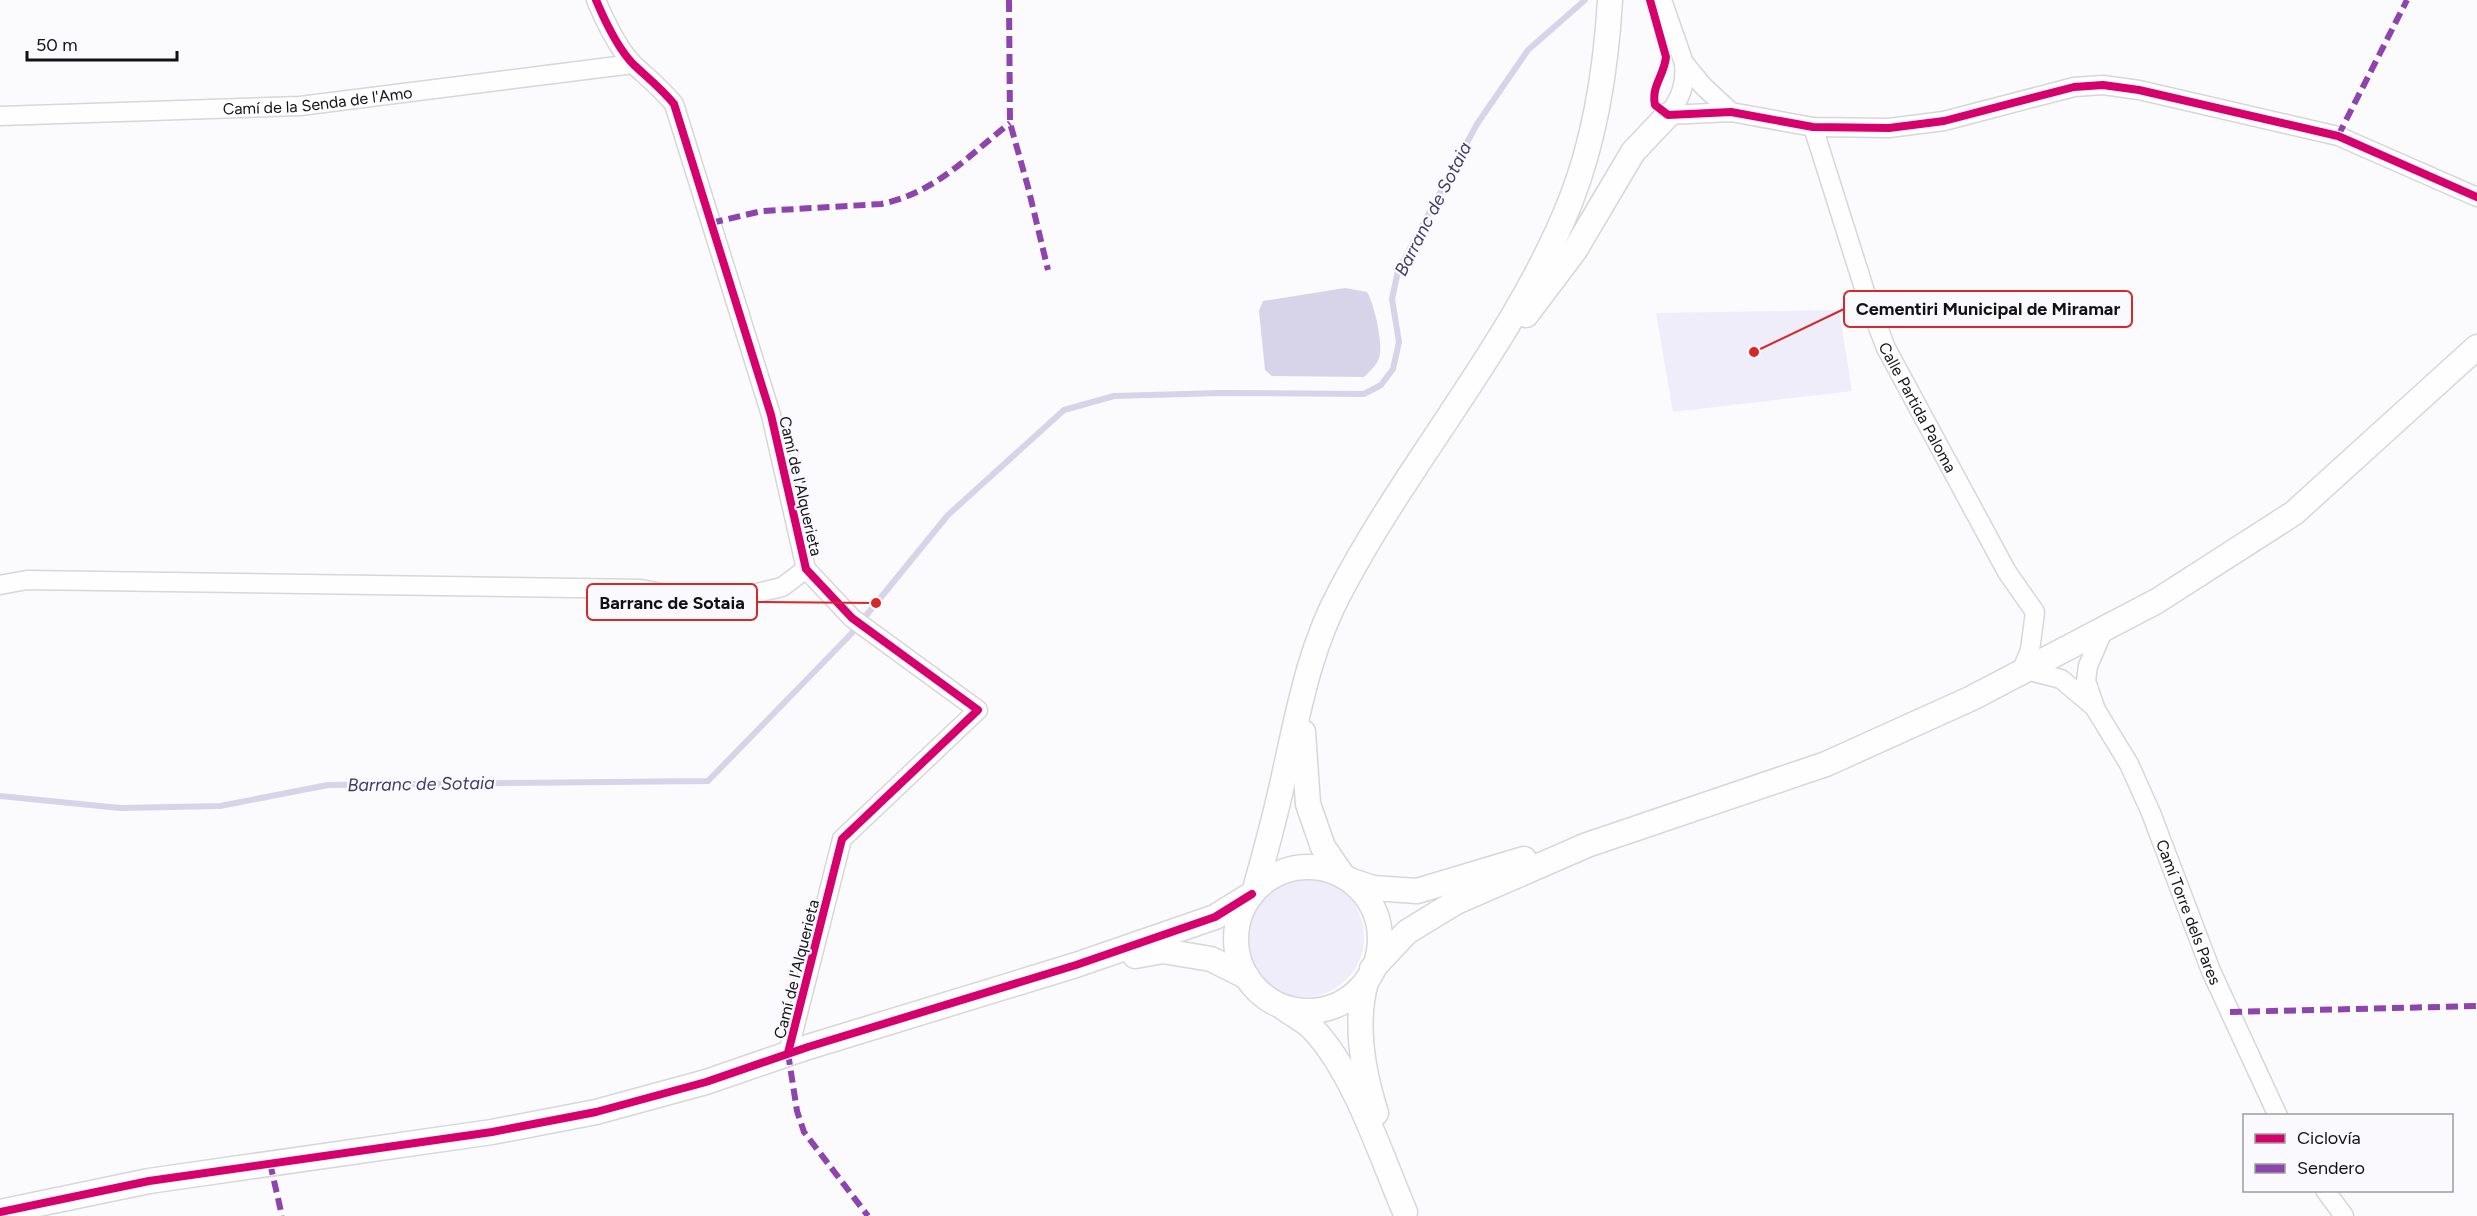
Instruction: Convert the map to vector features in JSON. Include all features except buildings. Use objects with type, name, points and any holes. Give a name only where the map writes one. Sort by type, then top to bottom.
[{"type":"main road","points":[[1247,977],[1236,948],[1239,917],[1253,891],[1285,774],[1303,685],[1319,635],[1340,591],[1377,526],[1496,343],[1543,260],[1571,200],[1582,170],[1602,88],[1610,0]]},
{"type":"main road","points":[[1496,343],[1523,319],[1564,267],[1633,152],[1668,115]]},
{"type":"main road","points":[[1076,965],[1163,951],[1211,958],[1247,977],[1266,998],[1277,1003],[1302,1011],[1327,1009],[1355,994],[1407,932],[1456,902],[1587,845],[1826,764],[1972,698],[2157,602],[2294,513],[2477,346]]},
{"type":"main road","points":[[1303,685],[1304,761],[1308,804],[1323,847],[1347,879],[1371,902],[1380,934],[1377,960],[1369,976],[1360,1010],[1361,1044],[1367,1078],[1406,1214]]},
{"type":"main road","points":[[0,1212],[149,1181],[492,1132],[596,1112],[706,1082],[788,1053],[1076,965],[1215,917],[1277,873],[1304,866],[1332,871],[1373,888],[1417,891],[1512,862],[1587,845]]},
{"type":"main road","points":[[1277,1003],[1312,1028],[1333,1054],[1352,1088],[1406,1214]]},
{"type":"street","name":"Camí de l'Alquerieta","points":[[596,0],[615,38],[633,64],[655,81],[674,104],[771,415],[806,569],[852,618],[978,710],[842,838],[788,1053]]},
{"type":"street","points":[[1662,0],[1684,63],[1682,94],[1668,115]]},
{"type":"street","points":[[1684,63],[1703,86],[1731,112]]},
{"type":"street","name":"Camí de la Senda de l'Amo","points":[[0,116],[300,106],[633,64]]},
{"type":"street","points":[[1668,115],[1731,112],[1814,127],[1879,128],[1917,125],[1965,116],[2074,87],[2120,87],[2338,136],[2477,197]]},
{"type":"street","name":"Calle Partida Paloma","points":[[1814,127],[1869,304],[1886,348],[2007,572],[2035,612],[2030,650],[2024,671]]},
{"type":"street","points":[[0,585],[27,580],[641,589],[687,598],[749,595],[782,587],[806,569]]},
{"type":"street","name":"Camí Torre dels Pares","points":[[2104,629],[2088,666],[2086,681],[2096,710],[2129,764],[2151,813],[2211,971],[2277,1114]]},
{"type":"street","name":"Camí Torre dels Pares","points":[[2024,671],[2061,679],[2073,687],[2096,710]]},
{"type":"street","points":[[2326,1192],[2344,1216]]},
{"type":"shaded area","points":[[1345,288],[1367,292],[1372,304],[1379,330],[1380,353],[1372,369],[1364,377],[1272,376],[1265,370],[1259,311],[1263,301]]},
{"type":"shaded area","points":[[1839,310],[1852,391],[1673,412],[1656,313]]},
{"type":"shaded area","points":[[1304,877],[1327,882],[1346,895],[1359,914],[1364,937],[1359,960],[1346,979],[1327,992],[1304,997],[1281,992],[1262,979],[1249,960],[1244,937],[1249,914],[1262,895],[1281,882]]},
{"type":"waterway","name":"Barranc de Sotaia","points":[[0,796],[120,808],[220,806],[328,785],[708,781],[851,634],[948,515],[1064,410],[1114,396],[1221,393],[1364,394],[1381,385],[1393,369],[1399,342],[1392,299],[1398,271],[1477,124],[1528,50],[1585,0]]},
{"type":"marked path","points":[[1009,0],[1010,123],[1048,270]]},
{"type":"marked path","points":[[2338,136],[2407,0]]},
{"type":"marked path","points":[[711,223],[762,211],[881,204],[900,199],[934,183],[950,172],[1010,123]]},
{"type":"marked path","points":[[2230,1012],[2477,1006]]},
{"type":"marked path","points":[[788,1053],[797,1111],[804,1132],[868,1216]]},
{"type":"marked path","points":[[270,1163],[282,1216]]},
{"type":"cycle path","points":[[596,0],[612,34],[628,59],[674,104],[771,415],[806,569],[852,618],[978,710],[842,839],[788,1053]]},
{"type":"cycle path","points":[[1650,0],[1666,57],[1656,86],[1655,105],[1668,115],[1731,112],[1813,127],[1889,128],[1944,121],[2074,87],[2103,85],[2139,90],[2338,136],[2477,197]]},
{"type":"cycle path","points":[[0,1212],[149,1181],[492,1132],[596,1112],[706,1082],[808,1047],[1076,965],[1215,917],[1252,894]]},
{"type":"place","name":"Cementiri Municipal de Miramar","points":[[1754,352]]},
{"type":"place","name":"Barranc de Sotaia","points":[[876,603]]}]
